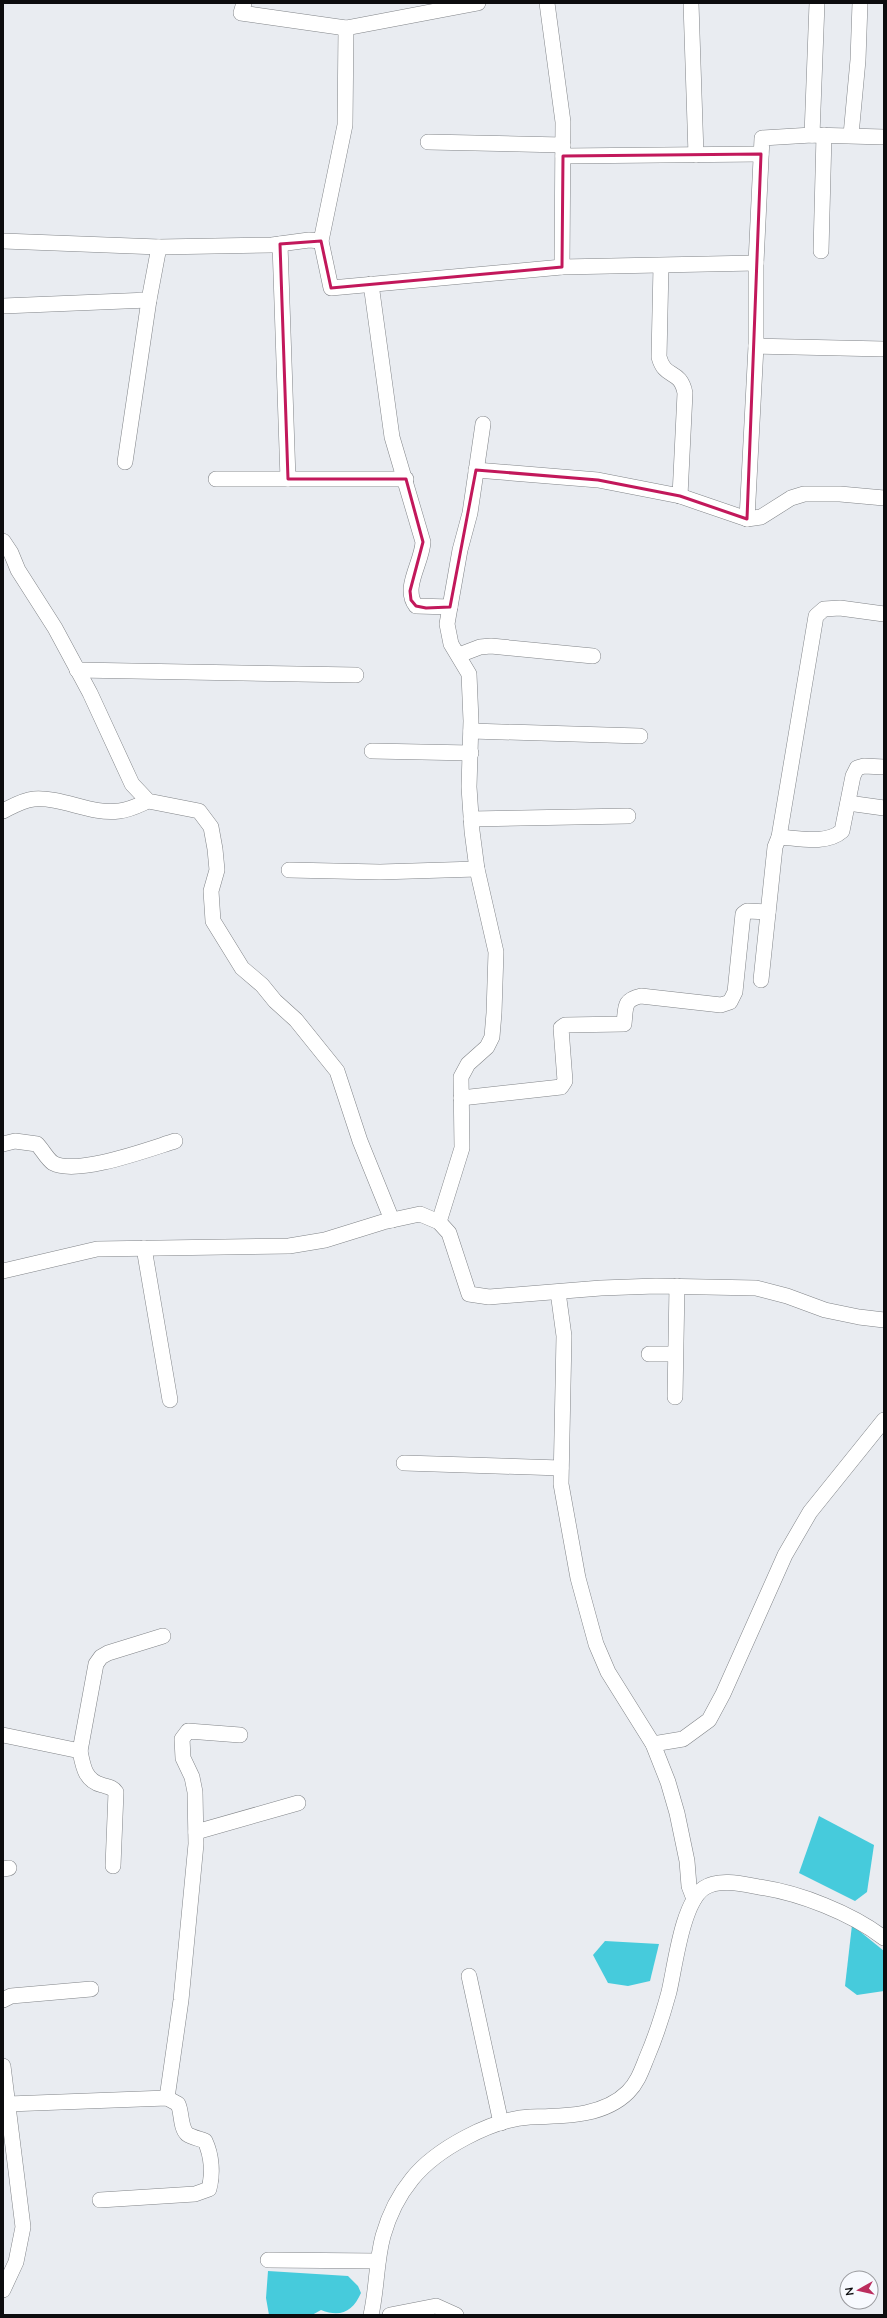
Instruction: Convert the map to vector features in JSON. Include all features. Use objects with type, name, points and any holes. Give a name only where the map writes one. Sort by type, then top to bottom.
[{"type":"street","points":[[244,3],[241,13],[346,28],[478,3]]},
{"type":"street","points":[[547,3],[563,122],[562,267]]},
{"type":"street","points":[[692,3],[696,155]]},
{"type":"street","points":[[817,3],[821,251]]},
{"type":"street","points":[[851,135],[858,60],[860,3]]},
{"type":"street","points":[[346,28],[345,125],[321,241],[331,288],[562,267],[756,263]]},
{"type":"street","points":[[747,519],[756,346],[756,263],[762,138],[818,135],[884,137]]},
{"type":"street","points":[[428,142],[563,151],[696,155],[761,154]]},
{"type":"street","points":[[3,242],[159,247],[280,244],[309,240],[321,241]]},
{"type":"street","points":[[280,244],[288,479]]},
{"type":"street","points":[[125,462],[159,247]]},
{"type":"street","points":[[661,266],[659,357],[662,366],[667,372],[678,376],[683,382],[685,392],[680,496]]},
{"type":"street","points":[[370,284],[392,437],[406,479],[423,542],[423,552],[410,591],[411,600],[416,606],[450,607]]},
{"type":"street","points":[[3,306],[150,300]]},
{"type":"street","points":[[756,346],[884,349]]},
{"type":"street","points":[[439,1222],[462,1148],[461,1077],[468,1064],[487,1047],[492,1037],[494,1013],[496,952],[477,869],[471,819],[469,787],[471,731],[469,674],[451,644],[447,624],[460,550],[470,513],[483,424]]},
{"type":"street","points":[[476,470],[598,480],[680,496],[747,519],[761,518],[791,498],[804,494],[840,494],[884,498]]},
{"type":"street","points":[[216,479],[406,479]]},
{"type":"street","points":[[3,542],[11,553],[18,570],[55,628],[132,784],[148,801],[199,811],[211,827],[217,870],[211,891],[213,921],[242,968],[262,985],[275,1001],[296,1020],[337,1071],[360,1141],[392,1220]]},
{"type":"street","points":[[762,980],[775,847],[779,837],[816,616],[824,609],[840,608],[884,614]]},
{"type":"street","points":[[459,656],[480,647],[491,646],[593,656]]},
{"type":"street","points":[[77,670],[356,675]]},
{"type":"street","points":[[471,731],[640,736]]},
{"type":"street","points":[[372,752],[471,753]]},
{"type":"street","points":[[779,837],[825,839],[835,837],[842,831],[853,776],[857,768],[864,766],[884,767]]},
{"type":"street","points":[[3,811],[20,802],[35,799],[54,800],[89,808],[118,811],[133,808],[148,801]]},
{"type":"street","points":[[848,803],[884,808]]},
{"type":"street","points":[[471,819],[628,816]]},
{"type":"street","points":[[289,870],[380,872],[477,869]]},
{"type":"street","points":[[461,1098],[561,1088],[565,1081],[561,1028],[565,1025],[624,1024],[627,1003],[631,998],[641,996],[721,1005],[730,1002],[735,992],[743,914],[747,911],[768,912]]},
{"type":"street","points":[[3,1144],[15,1141],[38,1144],[52,1162],[62,1166],[92,1164],[175,1141]]},
{"type":"street","points":[[3,1271],[97,1249],[289,1246],[325,1240],[392,1220],[420,1214],[439,1222],[449,1233],[469,1294],[489,1297],[601,1288],[677,1286],[756,1288],[825,1310],[859,1318],[884,1320]]},
{"type":"street","points":[[144,1248],[170,1400]]},
{"type":"street","points":[[675,1398],[677,1286]]},
{"type":"street","points":[[558,1292],[564,1336],[561,1484],[578,1578],[596,1644],[608,1672],[653,1744],[677,1813],[687,1861],[689,1886],[694,1899]]},
{"type":"street","points":[[649,1354],[675,1354]]},
{"type":"street","points":[[653,1744],[683,1739],[709,1720],[723,1694],[782,1561],[810,1512],[884,1420]]},
{"type":"street","points":[[404,1463],[561,1468]]},
{"type":"street","points":[[113,1866],[116,1792],[113,1788],[97,1784],[89,1778],[84,1772],[80,1751],[96,1664],[101,1657],[108,1653],[163,1636]]},
{"type":"street","points":[[167,2098],[181,2000],[194,1877],[196,1832],[195,1792],[192,1777],[183,1758],[182,1739],[188,1731],[240,1735]]},
{"type":"street","points":[[3,1735],[80,1751]]},
{"type":"street","points":[[196,1832],[298,1803]]},
{"type":"street","points":[[371,2315],[383,2236],[395,2203],[412,2178],[451,2147],[480,2131],[501,2123],[527,2118],[557,2117],[598,2110],[612,2103],[628,2092],[639,2078],[658,2028],[669,1991],[679,1943],[694,1899],[704,1888],[724,1883],[768,1888],[796,1896],[843,1914],[866,1925],[884,1938]]},
{"type":"street","points":[[469,1976],[501,2123]]},
{"type":"street","points":[[3,2000],[11,1996],[91,1989]]},
{"type":"street","points":[[3,2066],[7,2110],[10,2178],[23,2227],[16,2262],[3,2290]]},
{"type":"street","points":[[7,2110],[167,2098],[178,2104],[182,2113],[183,2127],[187,2134],[205,2141],[209,2150],[212,2178],[208,2189],[195,2194],[100,2200]]},
{"type":"street","points":[[268,2260],[378,2261]]},
{"type":"street","points":[[390,2315],[436,2306],[456,2315]]},
{"type":"highlighted area","points":[[761,154],[747,519],[680,496],[598,480],[476,470],[450,607],[426,608],[416,606],[411,600],[410,591],[423,542],[406,479],[288,479],[280,244],[321,241],[331,288],[562,267],[563,156]]},
{"type":"water","points":[[819,1816],[874,1845],[867,1892],[855,1901],[799,1873]]},
{"type":"water","points":[[852,1925],[884,1951],[884,1991],[857,1995],[845,1986]]},
{"type":"water","points":[[605,1941],[659,1944],[650,1981],[628,1986],[608,1983],[593,1955]]},
{"type":"water","points":[[268,2271],[348,2276],[358,2286],[361,2293],[350,2308],[340,2313],[321,2310],[312,2315],[269,2315],[266,2298]]}]
